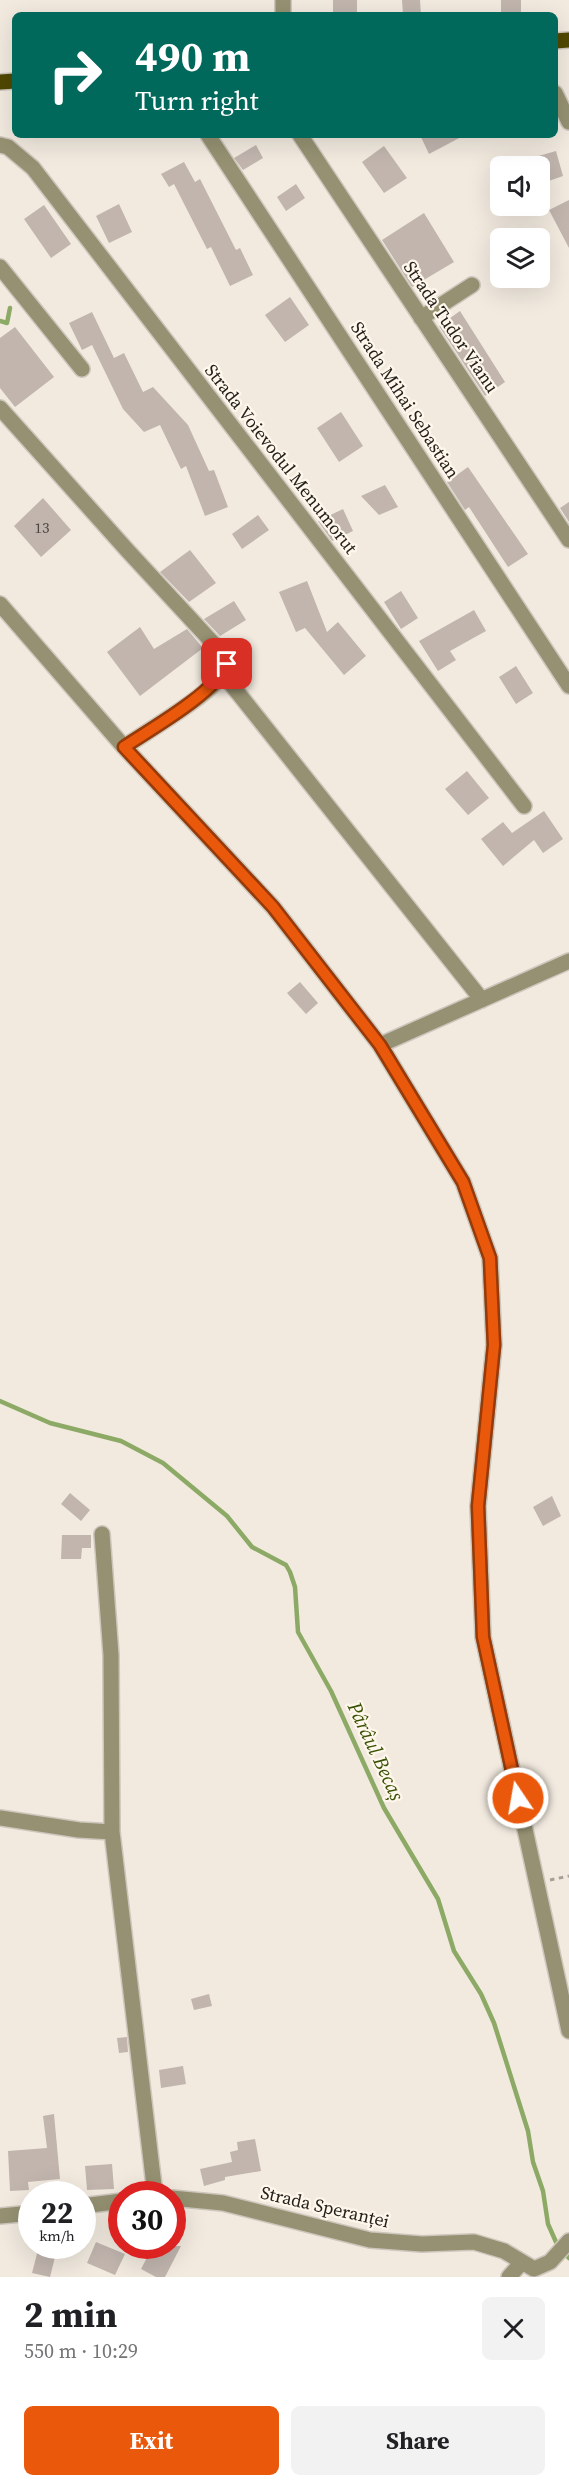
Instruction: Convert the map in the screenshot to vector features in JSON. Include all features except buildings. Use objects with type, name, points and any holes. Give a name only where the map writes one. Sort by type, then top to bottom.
[{"type":"street","points":[[558,99],[569,122]]},
{"type":"street","name":"Strada Mihai Sebastian","points":[[210,138],[569,686]]},
{"type":"street","name":"Strada Tudor Vianu","points":[[302,138],[569,540]]},
{"type":"street","name":"Strada Voievodul Menumorut","points":[[0,145],[8,147],[33,168],[524,806]]},
{"type":"street","points":[[0,267],[82,369]]},
{"type":"street","points":[[421,318],[472,285]]},
{"type":"street","points":[[0,408],[224,655],[227,664],[223,674],[192,701],[124,747]]},
{"type":"street","points":[[0,604],[124,747],[273,907],[380,1045],[463,1182],[490,1258],[494,1345],[478,1506],[483,1637],[569,2031]]},
{"type":"street","points":[[223,674],[482,999]]},
{"type":"street","points":[[380,1045],[569,962]]},
{"type":"street","points":[[102,1534],[111,1655],[112,1832],[153,2181]]},
{"type":"street","points":[[0,1818],[79,1830],[112,1832]]},
{"type":"street","name":"Strada Speranței","points":[[186,2199],[222,2203],[370,2240],[422,2244],[474,2242],[504,2251],[528,2265]]},
{"type":"street","points":[[0,2216],[18,2214]]},
{"type":"street","points":[[509,2277],[528,2265],[550,2262],[569,2241]]},
{"type":"waterway","points":[[0,321],[7,323],[10,308]]},
{"type":"waterway","name":"Pârâul Becaș","points":[[0,1401],[50,1423],[121,1441],[163,1463],[227,1516],[252,1547],[286,1565],[295,1587],[298,1632],[331,1691],[384,1808],[438,1899],[454,1951],[481,1994],[494,2023],[528,2131],[533,2162],[543,2191],[548,2224],[556,2242],[569,2258]]},
{"type":"route","points":[[227,664],[223,674],[192,701],[124,747],[273,907],[380,1045],[463,1182],[490,1258],[494,1345],[478,1506],[483,1637],[518,1798]]}]
